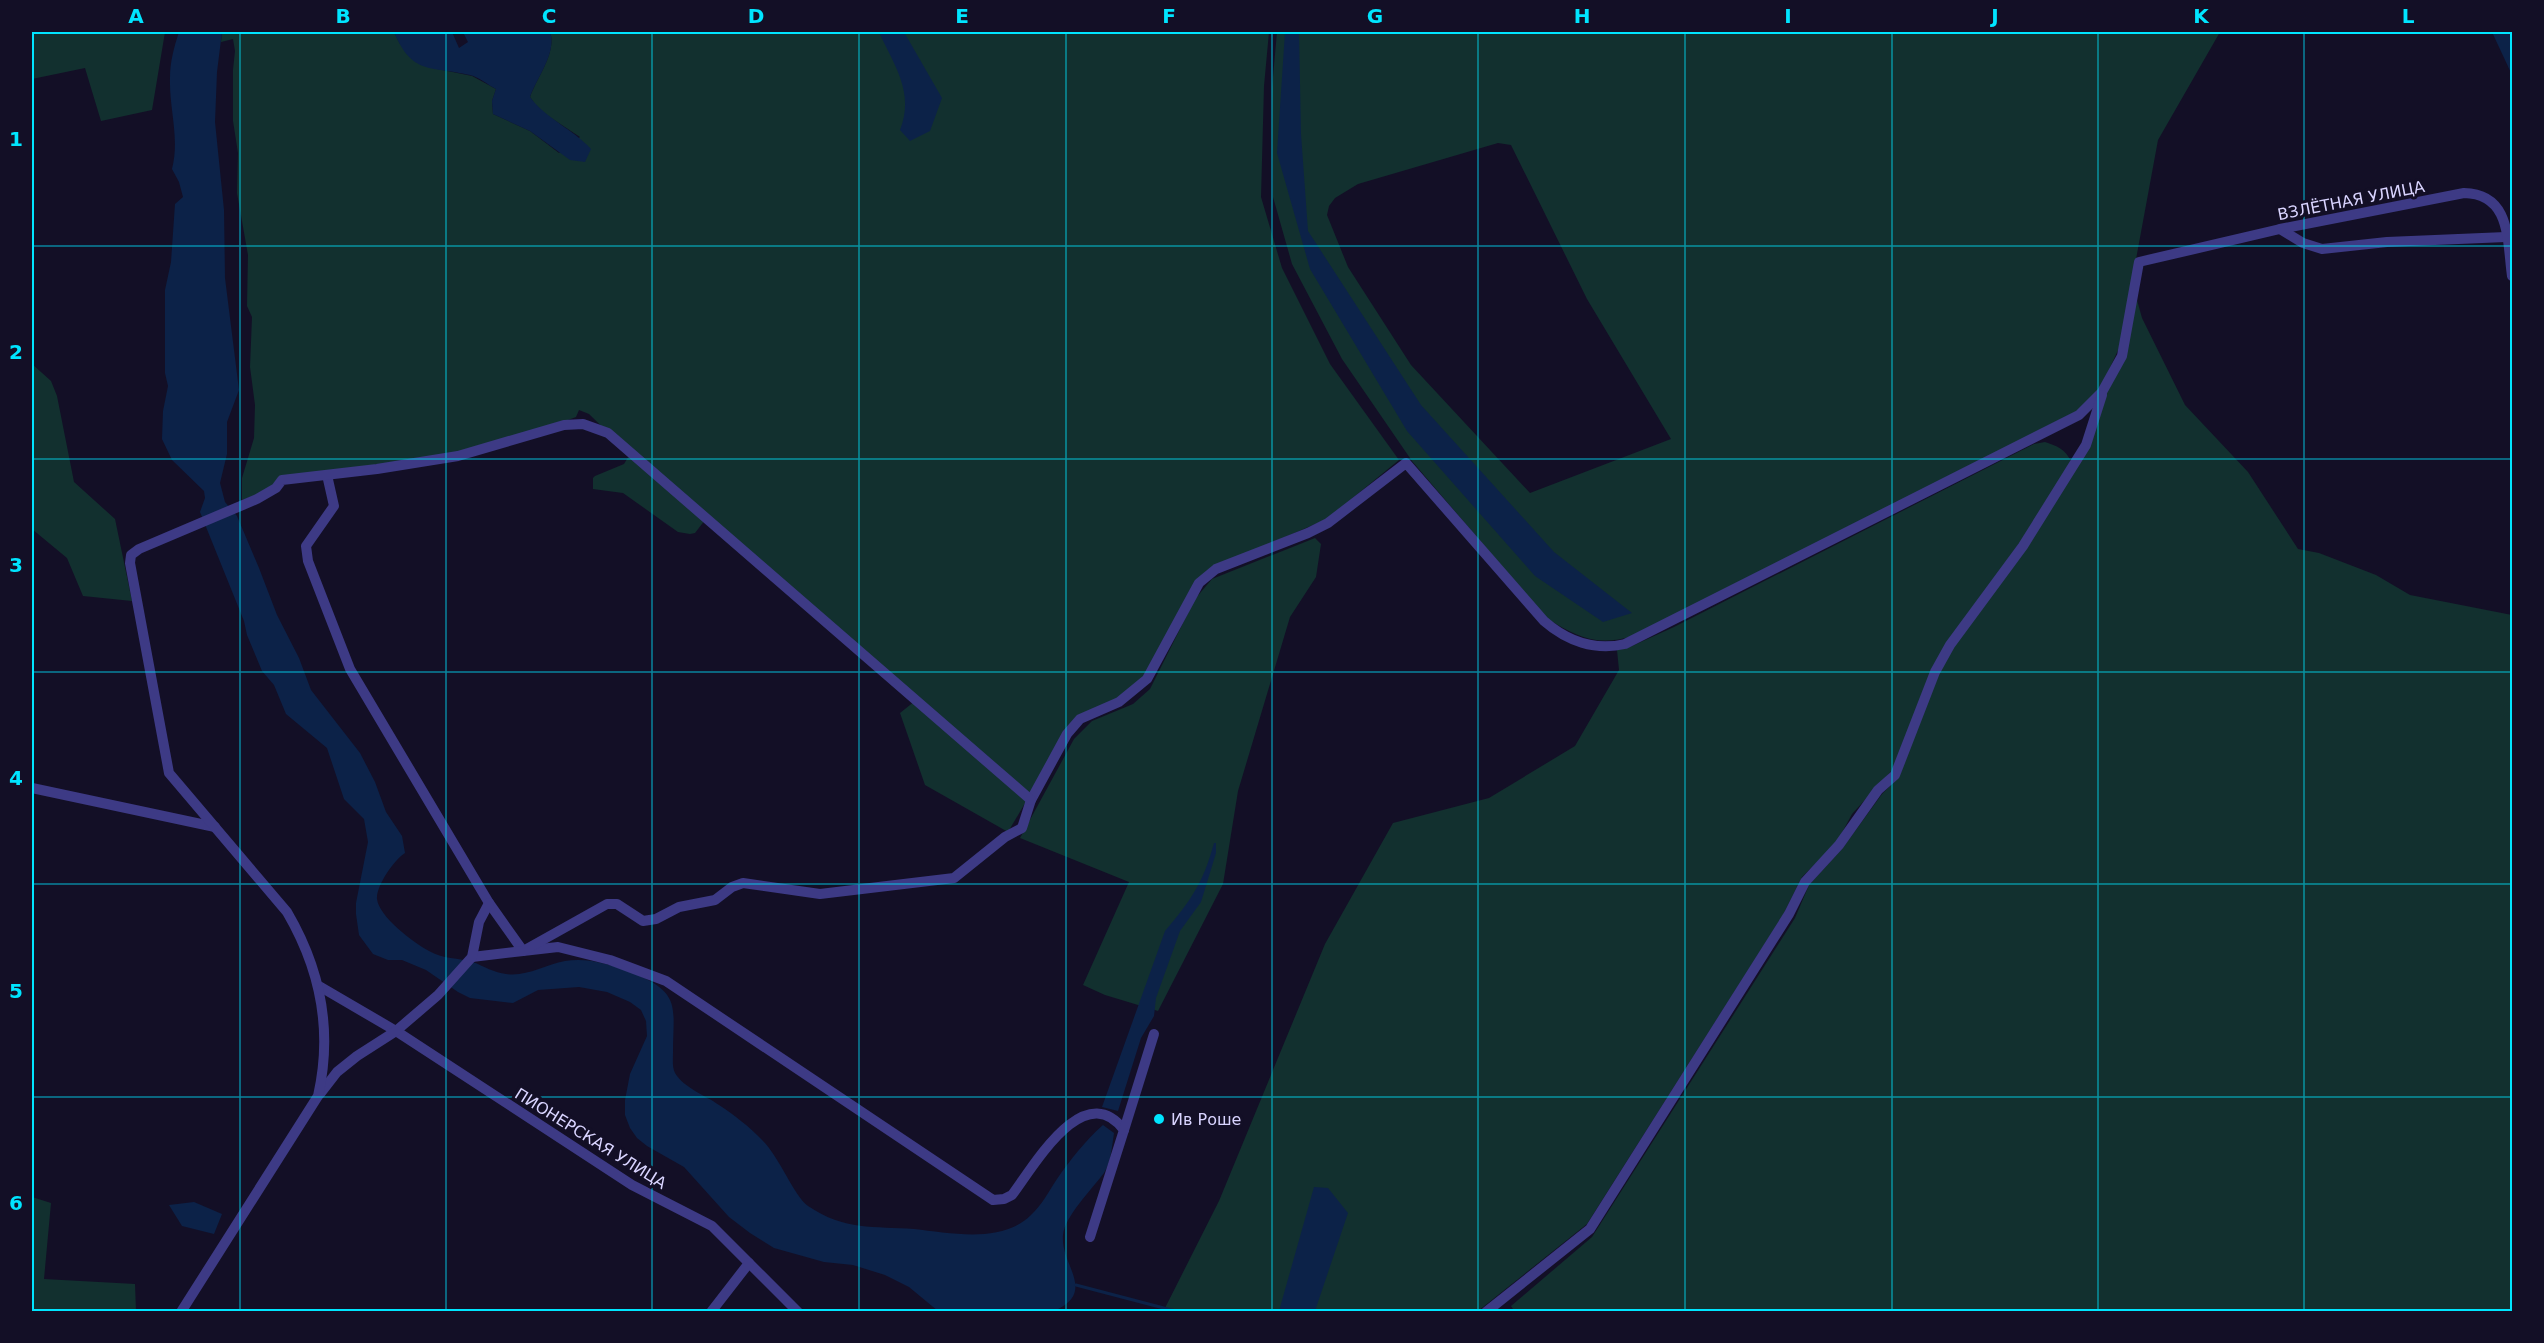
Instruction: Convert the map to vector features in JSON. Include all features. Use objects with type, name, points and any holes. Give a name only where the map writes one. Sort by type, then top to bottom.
[{"type":"street","name":"ВЗЛЁТНАЯ УЛИЦА","points":[[2102,392],[2122,356],[2139,262],[2394,205],[2464,194],[2478,194],[2488,198],[2498,207],[2503,219],[2512,276]]},
{"type":"street","points":[[2280,229],[2303,243],[2322,249],[2387,242],[2506,237]]},
{"type":"street","points":[[523,951],[607,904],[617,904],[643,921],[656,919],[679,907],[715,900],[732,887],[743,883],[820,894],[954,878],[1005,837],[1022,828],[1032,800],[1067,734],[1080,719],[1119,702],[1148,679],[1199,583],[1216,569],[1308,534],[1328,523],[1406,463],[1550,626],[1584,644],[1613,647],[1625,644],[2044,434],[2079,415],[2102,392]]},
{"type":"street","points":[[1486,1311],[1590,1229],[1789,914],[1805,882],[1839,845],[1878,790],[1895,775],[1935,672],[1950,645],[2023,546],[2080,454],[2090,435],[2102,392]]},
{"type":"street","points":[[318,1096],[324,1068],[325,1036],[319,986],[302,937],[287,912],[169,773],[130,563],[131,555],[139,549],[257,499],[276,488],[282,480],[458,456],[564,425],[583,424],[608,433],[1032,800]]},
{"type":"street","points":[[327,475],[334,506],[306,546],[308,561],[350,669],[489,903],[523,951]]},
{"type":"street","points":[[32,788],[215,827]]},
{"type":"street","points":[[181,1311],[318,1096],[337,1072],[396,1031],[438,996],[472,957],[479,922],[489,903]]},
{"type":"street","points":[[472,957],[558,947],[610,960],[666,981],[993,1200],[1004,1199],[1012,1195],[1059,1133],[1081,1116],[1098,1113],[1116,1119],[1124,1130]]},
{"type":"street","name":"ПИОНЕРСКАЯ УЛИЦА","points":[[319,986],[396,1031],[632,1185],[712,1226],[798,1311]]},
{"type":"street","points":[[1090,1237],[1154,1034]]},
{"type":"street","points":[[711,1311],[749,1263]]},
{"type":"green space","points":[[32,32],[165,32],[152,110],[101,121],[85,68],[32,79]]},
{"type":"green space","points":[[222,32],[394,32],[400,44],[433,68],[472,76],[496,89],[492,101],[493,114],[530,131],[559,153],[580,137],[539,110],[530,97],[549,56],[550,32],[1269,32],[1264,86],[1261,197],[1282,268],[1330,364],[1399,460],[1327,519],[1206,571],[1145,681],[1130,693],[1076,717],[1008,832],[925,785],[900,713],[915,701],[705,520],[695,533],[678,532],[623,493],[593,489],[595,476],[624,464],[630,454],[589,414],[579,410],[576,417],[568,420],[467,452],[282,478],[269,491],[242,500],[242,478],[254,438],[255,405],[250,367],[252,317],[247,306],[248,255],[237,193],[238,153],[233,121],[235,51],[233,39],[221,42]]},
{"type":"green space","points":[[1277,32],[2220,32],[2158,140],[2120,346],[2100,389],[2077,412],[1633,636],[1609,640],[1578,635],[1546,618],[1412,461],[1342,359],[1292,264],[1273,197],[1272,88]],"holes":[[[1498,143],[1511,145],[1587,299],[1671,439],[1530,493],[1411,365],[1348,267],[1327,215],[1329,206],[1335,198],[1358,184]]]},
{"type":"green space","points":[[2137,300],[2142,318],[2185,405],[2248,472],[2298,549],[2319,553],[2376,575],[2410,595],[2512,615],[2512,1311],[1515,1312],[1511,1306],[1592,1237],[1795,918],[1809,885],[1842,849],[1882,794],[1899,777],[1937,674],[1953,646],[2088,450]]},
{"type":"green space","points":[[32,364],[51,381],[57,396],[74,482],[115,519],[132,601],[83,596],[67,558],[32,529]]},
{"type":"green space","points":[[2045,442],[2060,449],[2071,461],[2021,541],[1948,642],[1896,766],[1852,814],[1837,842],[1802,877],[1783,915],[1587,1224],[1478,1311],[1163,1312],[1219,1201],[1325,944],[1393,823],[1489,798],[1575,746],[1619,670],[1617,650],[1632,646],[1674,627],[2034,444]]},
{"type":"green space","points":[[1315,538],[1321,544],[1316,577],[1290,617],[1238,791],[1223,884],[1158,1011],[1105,995],[1083,985],[1129,882],[1020,838],[1074,739],[1092,721],[1133,704],[1150,689],[1195,599],[1212,579]]},
{"type":"green space","points":[[32,1197],[51,1203],[44,1279],[135,1284],[136,1311],[32,1311]]},
{"type":"water","points":[[179,32],[222,32],[217,72],[215,122],[224,210],[225,278],[239,390],[227,422],[227,454],[220,483],[225,502],[237,516],[277,615],[299,658],[311,690],[360,753],[375,782],[386,812],[402,836],[405,853],[386,874],[377,894],[379,906],[384,914],[406,936],[434,954],[473,962],[498,972],[521,974],[565,961],[582,960],[600,962],[625,970],[660,987],[671,1003],[673,1013],[675,1073],[689,1087],[730,1113],[757,1135],[768,1147],[803,1201],[835,1220],[860,1226],[960,1234],[1006,1230],[1019,1224],[1035,1211],[1073,1158],[1103,1125],[1114,1133],[1108,1164],[1104,1173],[1074,1211],[1063,1235],[1075,1287],[1074,1295],[1067,1304],[1054,1311],[938,1311],[909,1287],[885,1275],[853,1265],[824,1262],[774,1248],[729,1217],[684,1167],[647,1146],[630,1128],[625,1115],[625,1100],[630,1074],[647,1036],[646,1021],[641,1010],[630,1002],[607,992],[579,987],[538,990],[513,1003],[470,998],[426,970],[402,960],[388,960],[373,954],[359,935],[356,903],[368,842],[364,819],[344,799],[327,748],[286,714],[274,685],[262,671],[200,512],[205,498],[204,491],[172,460],[162,439],[163,411],[168,386],[165,373],[165,290],[171,262],[175,204],[183,197],[172,169],[175,135],[170,90],[170,72]]},
{"type":"water","points":[[394,32],[452,32],[459,48],[468,42],[463,32],[550,32],[549,57],[530,97],[544,112],[591,149],[585,162],[570,160],[530,131],[493,114],[492,101],[496,89],[480,79],[470,75],[433,69],[415,62],[401,46]]},
{"type":"water","points":[[879,32],[904,32],[942,98],[930,131],[910,141],[900,130],[905,104],[901,80]]},
{"type":"water","points":[[1285,32],[1299,32],[1301,134],[1308,231],[1421,405],[1554,552],[1632,613],[1603,622],[1535,576],[1407,431],[1310,269],[1277,153]]},
{"type":"water","points":[[2492,32],[2512,32],[2512,75]]},
{"type":"water","points":[[1214,843],[1216,843],[1216,853],[1201,902],[1180,931],[1156,998],[1154,1016],[1141,1038],[1118,1111],[1102,1107],[1165,931],[1195,890],[1206,869]]},
{"type":"water","points":[[1314,1187],[1328,1188],[1348,1213],[1315,1311],[1279,1311]]},
{"type":"water","points":[[194,1202],[222,1214],[214,1234],[182,1226],[169,1205]]},
{"type":"waterway","points":[[1076,1285],[1179,1312]]},
{"type":"place","name":"Ив Роше","points":[[1159,1119]]}]
